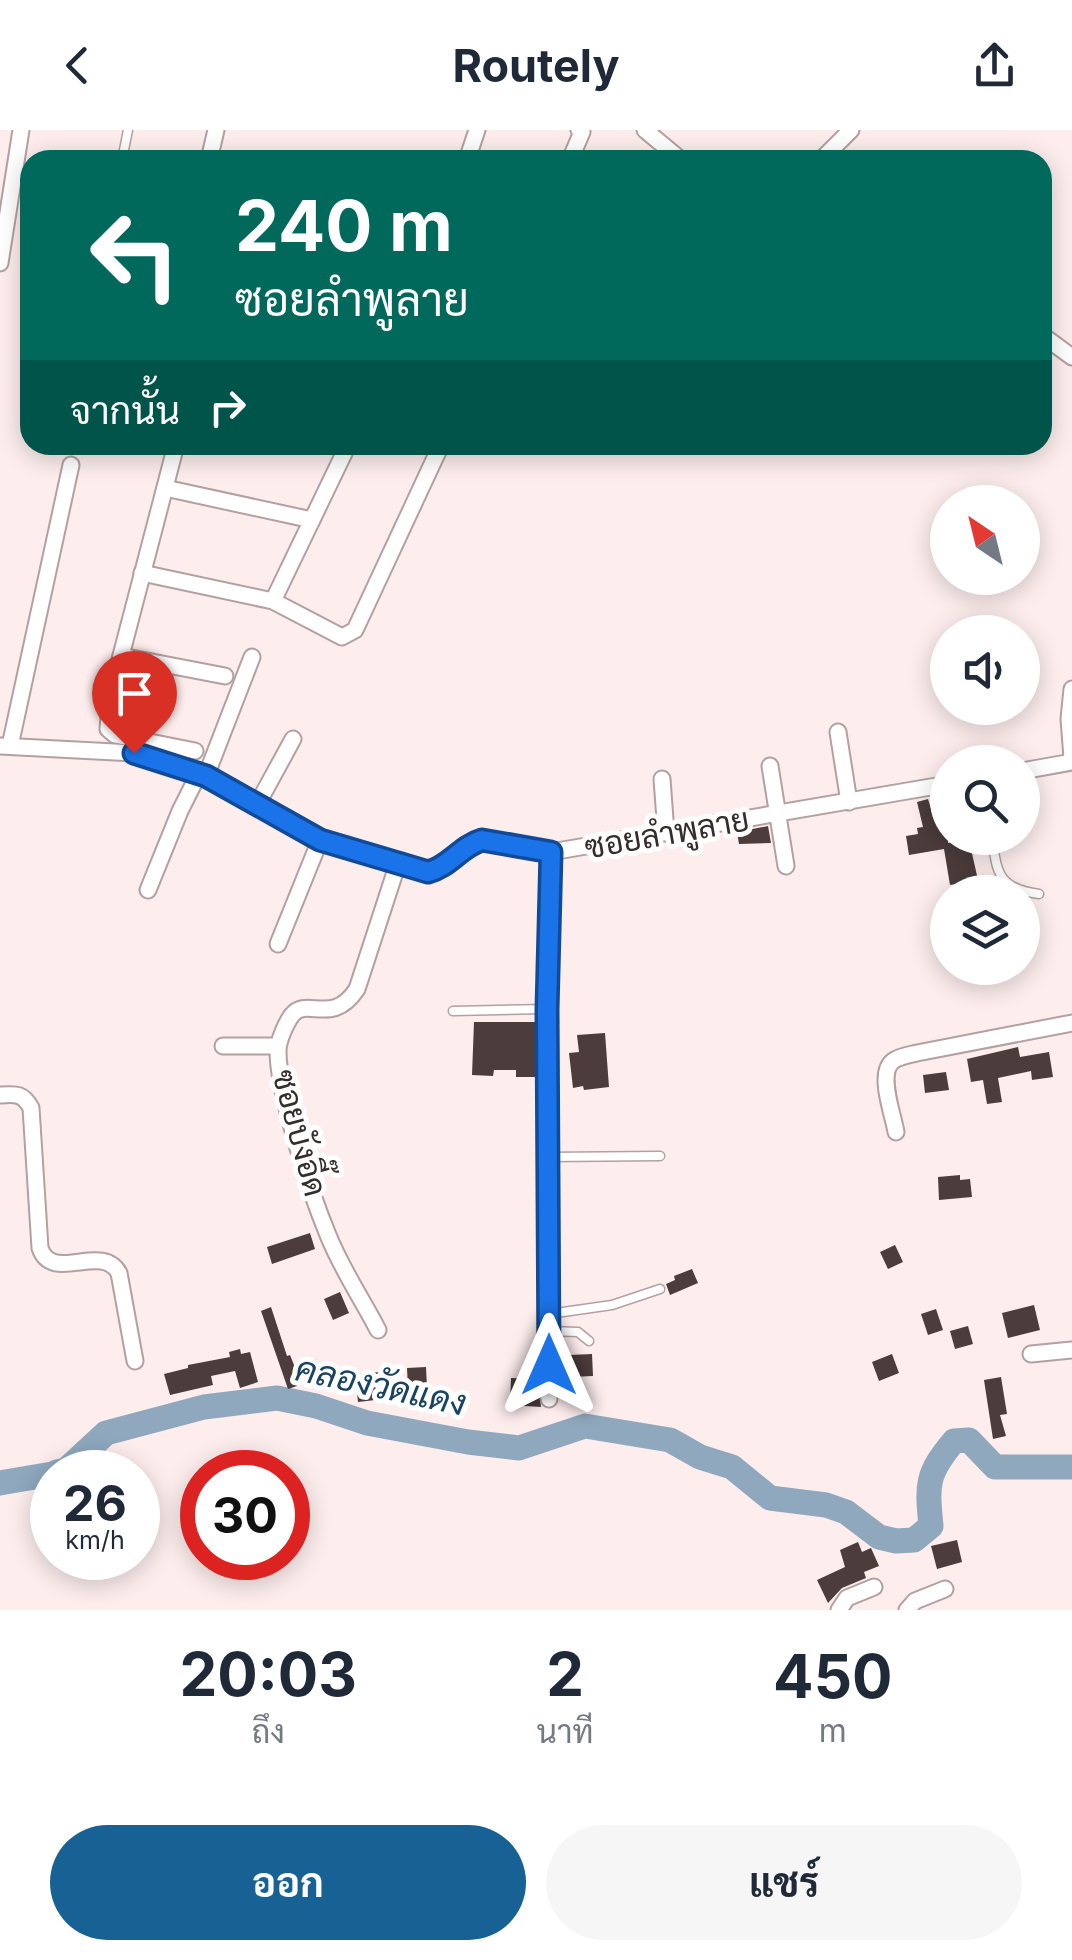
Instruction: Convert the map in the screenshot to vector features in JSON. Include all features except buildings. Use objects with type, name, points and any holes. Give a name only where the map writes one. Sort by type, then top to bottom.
[{"type":"street","points":[[0,262],[20,130]]},
{"type":"street","points":[[645,130],[669,150]]},
{"type":"street","points":[[831,150],[852,130]]},
{"type":"street","points":[[173,455],[120,656],[108,730],[195,751]]},
{"type":"street","points":[[274,601],[341,455]]},
{"type":"street","points":[[142,572],[274,601],[342,637],[355,630],[436,455]]},
{"type":"street","points":[[5,746],[71,465]]},
{"type":"street","points":[[165,488],[312,520]]},
{"type":"street","points":[[120,656],[224,676]]},
{"type":"street","points":[[148,890],[252,657]]},
{"type":"street","points":[[1040,767],[1072,760],[1072,689]]},
{"type":"street","points":[[838,732],[850,802]]},
{"type":"street","points":[[257,804],[293,739]]},
{"type":"street","name":"ซอยลำพูลาย","points":[[5,746],[134,753],[202,774],[320,840],[428,872],[438,870],[472,843],[482,840],[551,852],[930,787]]},
{"type":"street","points":[[770,766],[786,866]]},
{"type":"street","points":[[662,778],[666,833]]},
{"type":"street","points":[[278,944],[320,840]]},
{"type":"street","points":[[549,1399],[547,1009],[551,852]]},
{"type":"street","name":"ซอยบังอี๊ด","points":[[378,1330],[328,1236],[282,1084],[278,1046],[293,1014],[303,1009],[332,1010],[346,1005],[357,989],[398,863]]},
{"type":"street","points":[[896,1132],[886,1080],[887,1068],[893,1061],[1072,1023]]},
{"type":"street","points":[[222,1046],[278,1046]]},
{"type":"street","points":[[0,1095],[17,1094],[26,1098],[31,1108],[43,1258],[52,1264],[105,1260],[114,1263],[120,1272],[135,1361]]},
{"type":"street","points":[[1032,1354],[1072,1350]]},
{"type":"street","points":[[839,1610],[847,1598],[874,1587]]},
{"type":"street","points":[[907,1610],[914,1601],[946,1589]]},
{"type":"lane","points":[[454,1010],[547,1009]]},
{"type":"lane","points":[[548,1157],[660,1156]]},
{"type":"lane","points":[[548,1322],[660,1289]]},
{"type":"lane","points":[[548,1322],[578,1332],[589,1341]]},
{"type":"waterway","name":"คลองวัดแดง","points":[[88,1450],[106,1433],[204,1407],[277,1398],[367,1423],[519,1448],[585,1426],[670,1440],[700,1457],[732,1467],[770,1498],[826,1505],[846,1512],[879,1537],[896,1541],[914,1540],[931,1526],[930,1480],[954,1441],[969,1440],[995,1467],[1072,1467]]},
{"type":"waterway","name":"คลองวัดแดง","points":[[0,1483],[30,1478]]},
{"type":"route","points":[[134,753],[206,776],[320,840],[428,872],[438,870],[472,843],[482,840],[551,852],[547,1009],[549,1365]]}]
